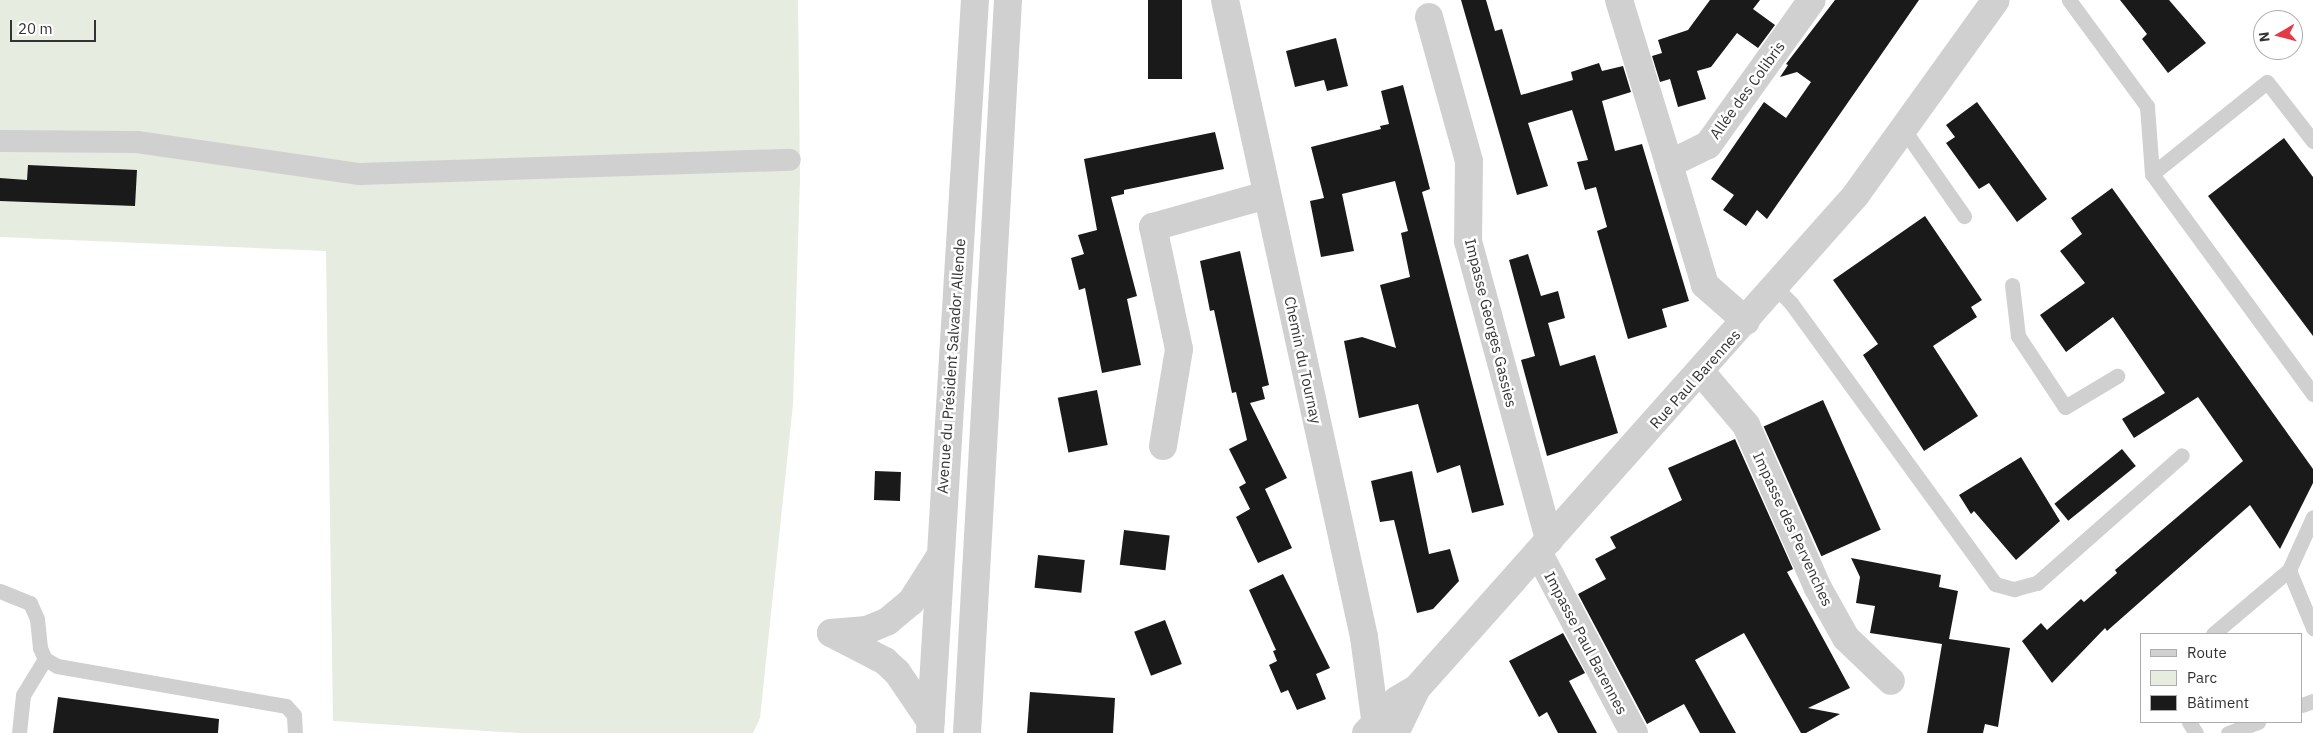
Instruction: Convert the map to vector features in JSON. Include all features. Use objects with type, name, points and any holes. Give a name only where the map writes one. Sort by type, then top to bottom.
[{"type":"street","name":"Avenue du Président Salvador Allende","points":[[930,727],[975,0]]},
{"type":"street","points":[[967,733],[1008,0]]},
{"type":"street","name":"Chemin du Tournay","points":[[1225,0],[1364,637],[1379,730]]},
{"type":"street","points":[[1620,0],[1705,286],[1746,322]]},
{"type":"street","name":"Allée des Colibris","points":[[1668,164],[1708,144],[1812,0]]},
{"type":"street","name":"Rue Paul Barennes","points":[[1379,730],[1746,322],[1855,196],[1996,0]]},
{"type":"street","name":"Impasse Georges Gassies","points":[[1429,17],[1469,161],[1468,241],[1544,546]]},
{"type":"street","points":[[0,141],[137,142],[360,174],[790,160]]},
{"type":"street","points":[[1163,446],[1179,349],[1153,227],[1267,196]]},
{"type":"street","name":"Impasse des Pervenches","points":[[1701,372],[1717,387],[1746,425],[1818,588],[1846,638],[1891,681]]},
{"type":"street","name":"Impasse Paul Barennes","points":[[1544,546],[1634,733]]},
{"type":"street","points":[[930,727],[897,672],[885,661],[831,633],[867,630],[888,620],[911,602],[939,558]]},
{"type":"lane","points":[[2068,0],[2147,106],[2152,174],[2313,394]]},
{"type":"lane","points":[[2152,174],[2267,82],[2313,141]]},
{"type":"lane","points":[[1904,130],[1964,216]]},
{"type":"lane","points":[[2012,285],[2018,336],[2065,407],[2118,376]]},
{"type":"lane","points":[[1776,288],[1791,303],[1994,584],[2014,588],[2037,583],[2182,455]]},
{"type":"lane","points":[[2214,633],[2289,570],[2313,517]]},
{"type":"lane","points":[[2289,570],[2313,628]]},
{"type":"lane","points":[[0,591],[30,603],[37,620],[40,648],[45,658],[57,666],[286,706],[294,715],[295,733]]},
{"type":"lane","points":[[19,733],[23,695],[45,658]]},
{"type":"lane","points":[[2228,733],[2255,723]]},
{"type":"green space","points":[[0,0],[798,0],[800,179],[793,404],[760,718],[753,733],[519,733],[333,721],[326,251],[0,237]]},
{"type":"building","points":[[1148,0],[1182,0],[1182,79],[1148,79]]},
{"type":"building","points":[[1461,0],[1486,0],[1495,31],[1502,29],[1521,95],[1573,80],[1571,72],[1599,63],[1602,71],[1623,66],[1631,92],[1602,101],[1615,151],[1642,144],[1689,301],[1662,309],[1667,327],[1628,339],[1597,231],[1607,227],[1596,187],[1585,190],[1577,162],[1588,160],[1572,110],[1528,123],[1548,186],[1517,195]]},
{"type":"building","points":[[1710,0],[1760,0],[1753,9],[1775,25],[1758,48],[1737,33],[1711,67],[1697,71],[1706,99],[1678,107],[1670,79],[1660,82],[1652,56],[1662,53],[1658,40],[1688,30]]},
{"type":"building","points":[[1835,0],[1919,0],[1767,219],[1757,210],[1746,226],[1723,210],[1734,195],[1711,179],[1764,102],[1786,118],[1811,82],[1797,72],[1780,77],[1788,65],[1786,64]]},
{"type":"building","points":[[2120,0],[2169,0],[2206,43],[2168,73],[2142,39],[2147,34]]},
{"type":"building","points":[[1336,38],[1348,86],[1327,91],[1324,80],[1295,87],[1286,51]]},
{"type":"building","points":[[1403,85],[1430,189],[1422,192],[1504,505],[1472,513],[1460,465],[1437,473],[1418,404],[1359,418],[1344,341],[1362,337],[1396,348],[1380,285],[1410,277],[1401,233],[1408,231],[1395,181],[1342,194],[1354,251],[1321,257],[1310,201],[1324,198],[1311,147],[1381,129],[1380,126],[1389,124],[1381,91]]},
{"type":"building","points":[[1977,102],[2047,199],[2017,222],[1989,183],[1979,189],[1946,143],[1955,137],[1946,125]]},
{"type":"building","points":[[1215,132],[1224,169],[1124,190],[1124,194],[1111,197],[1137,296],[1127,299],[1141,365],[1102,373],[1085,288],[1079,290],[1071,258],[1084,254],[1078,235],[1097,230],[1084,159]]},
{"type":"building","points":[[2284,138],[2313,177],[2313,336],[2208,196]]},
{"type":"building","points":[[28,165],[137,170],[135,206],[0,201],[0,178],[27,180]]},
{"type":"building","points":[[2112,188],[2313,469],[2313,483],[2280,549],[2250,505],[2107,631],[2105,628],[2052,683],[2022,641],[2041,623],[2047,630],[2081,599],[2084,602],[2117,573],[2115,570],[2243,461],[2198,397],[2134,438],[2122,419],[2165,393],[2113,317],[2066,352],[2040,315],[2085,283],[2060,251],[2082,234],[2071,218]]},
{"type":"building","points":[[1925,216],[1982,300],[1971,307],[1977,317],[1933,346],[1978,416],[1924,451],[1863,355],[1878,344],[1833,280]]},
{"type":"building","points":[[1240,251],[1269,385],[1262,387],[1265,399],[1250,403],[1287,478],[1265,489],[1292,548],[1258,563],[1236,517],[1250,509],[1239,487],[1246,483],[1229,449],[1247,440],[1236,392],[1232,393],[1214,310],[1210,311],[1200,261]]},
{"type":"building","points":[[1528,254],[1541,296],[1558,291],[1565,318],[1548,323],[1560,366],[1595,355],[1618,433],[1547,456],[1521,360],[1535,356],[1509,260]]},
{"type":"building","points":[[1097,390],[1108,445],[1068,453],[1058,398]]},
{"type":"building","points":[[1823,400],[1881,530],[1821,556],[1764,426]]},
{"type":"building","points":[[1735,439],[1793,569],[1787,572],[1850,688],[1808,708],[1840,714],[1806,733],[1801,733],[1744,633],[1695,660],[1736,733],[1700,733],[1684,704],[1647,724],[1578,594],[1606,579],[1595,559],[1616,548],[1610,537],[1682,500],[1668,468]]},
{"type":"building","points":[[2122,449],[2136,466],[2068,521],[2054,504]]},
{"type":"building","points":[[2021,457],[2060,521],[2016,560],[1974,511],[1971,514],[1959,495]]},
{"type":"building","points":[[875,471],[901,472],[900,501],[874,500]]},
{"type":"building","points":[[1412,471],[1429,554],[1450,549],[1459,581],[1433,609],[1417,613],[1394,520],[1380,522],[1371,481]]},
{"type":"building","points":[[1124,530],[1170,536],[1165,570],[1120,565]]},
{"type":"building","points":[[1038,555],[1085,560],[1081,593],[1035,588]]},
{"type":"building","points":[[1851,558],[1941,575],[1939,587],[1958,591],[1949,639],[2010,648],[1998,727],[1985,724],[1983,733],[1927,733],[1942,644],[1870,633],[1875,606],[1856,603],[1860,577]]},
{"type":"building","points":[[1283,574],[1330,668],[1316,674],[1326,699],[1297,710],[1288,690],[1281,693],[1269,665],[1277,661],[1273,651],[1276,650],[1249,590]]},
{"type":"building","points":[[1165,620],[1182,664],[1151,676],[1134,632]]},
{"type":"building","points":[[1563,633],[1585,673],[1569,681],[1597,733],[1558,733],[1547,712],[1539,717],[1509,661]]},
{"type":"building","points":[[1030,692],[1115,698],[1113,733],[1027,733]]},
{"type":"building","points":[[58,697],[219,719],[218,733],[53,733]]}]
